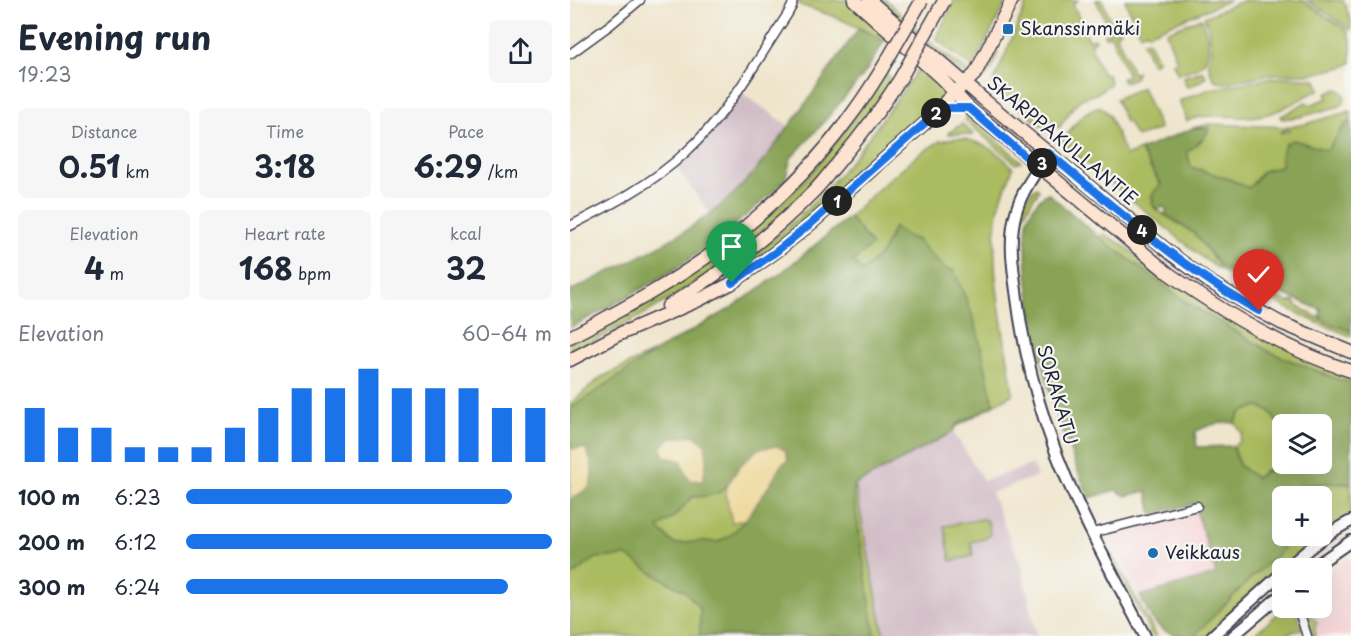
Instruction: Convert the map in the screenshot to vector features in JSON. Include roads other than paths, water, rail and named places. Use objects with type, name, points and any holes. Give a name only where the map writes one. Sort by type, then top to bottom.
[{"type":"main road","name":"SKARPPAKULLANTIE","points":[[854,0],[941,78],[969,108],[1150,259],[1226,313],[1275,339],[1351,371]]},
{"type":"main road","name":"SKARPPAKULLANTIE","points":[[869,0],[1049,153],[1167,250],[1208,280],[1281,323],[1351,352]]},
{"type":"main road","points":[[570,337],[664,285],[708,256],[781,195],[846,123],[882,69],[922,0]]},
{"type":"main road","points":[[620,334],[732,283],[813,222],[942,108],[975,74],[1012,0]]},
{"type":"main road","points":[[570,360],[662,310],[701,285],[758,243],[789,216],[815,190],[881,108],[944,1]]},
{"type":"main road","points":[[942,108],[969,108]]},
{"type":"street","points":[[570,54],[640,0]]},
{"type":"street","points":[[570,225],[641,187],[686,152],[704,134],[733,96],[787,15],[793,0]]},
{"type":"street","name":"SORAKATU","points":[[1049,153],[1023,191],[1012,230],[1016,293],[1026,351],[1040,404],[1076,501],[1145,636]]},
{"type":"street","points":[[1092,533],[1197,506]]},
{"type":"street","points":[[1298,558],[1323,538],[1351,521]]},
{"type":"street","points":[[1326,558],[1351,541]]},
{"type":"street","points":[[1212,636],[1272,582]]},
{"type":"street","points":[[1233,636],[1272,603]]},
{"type":"street","points":[[1301,618],[1307,636]]},
{"type":"place","name":"Skanssinmäki","points":[[1008,29]]},
{"type":"place","name":"Veikkaus","points":[[1153,553]]}]
